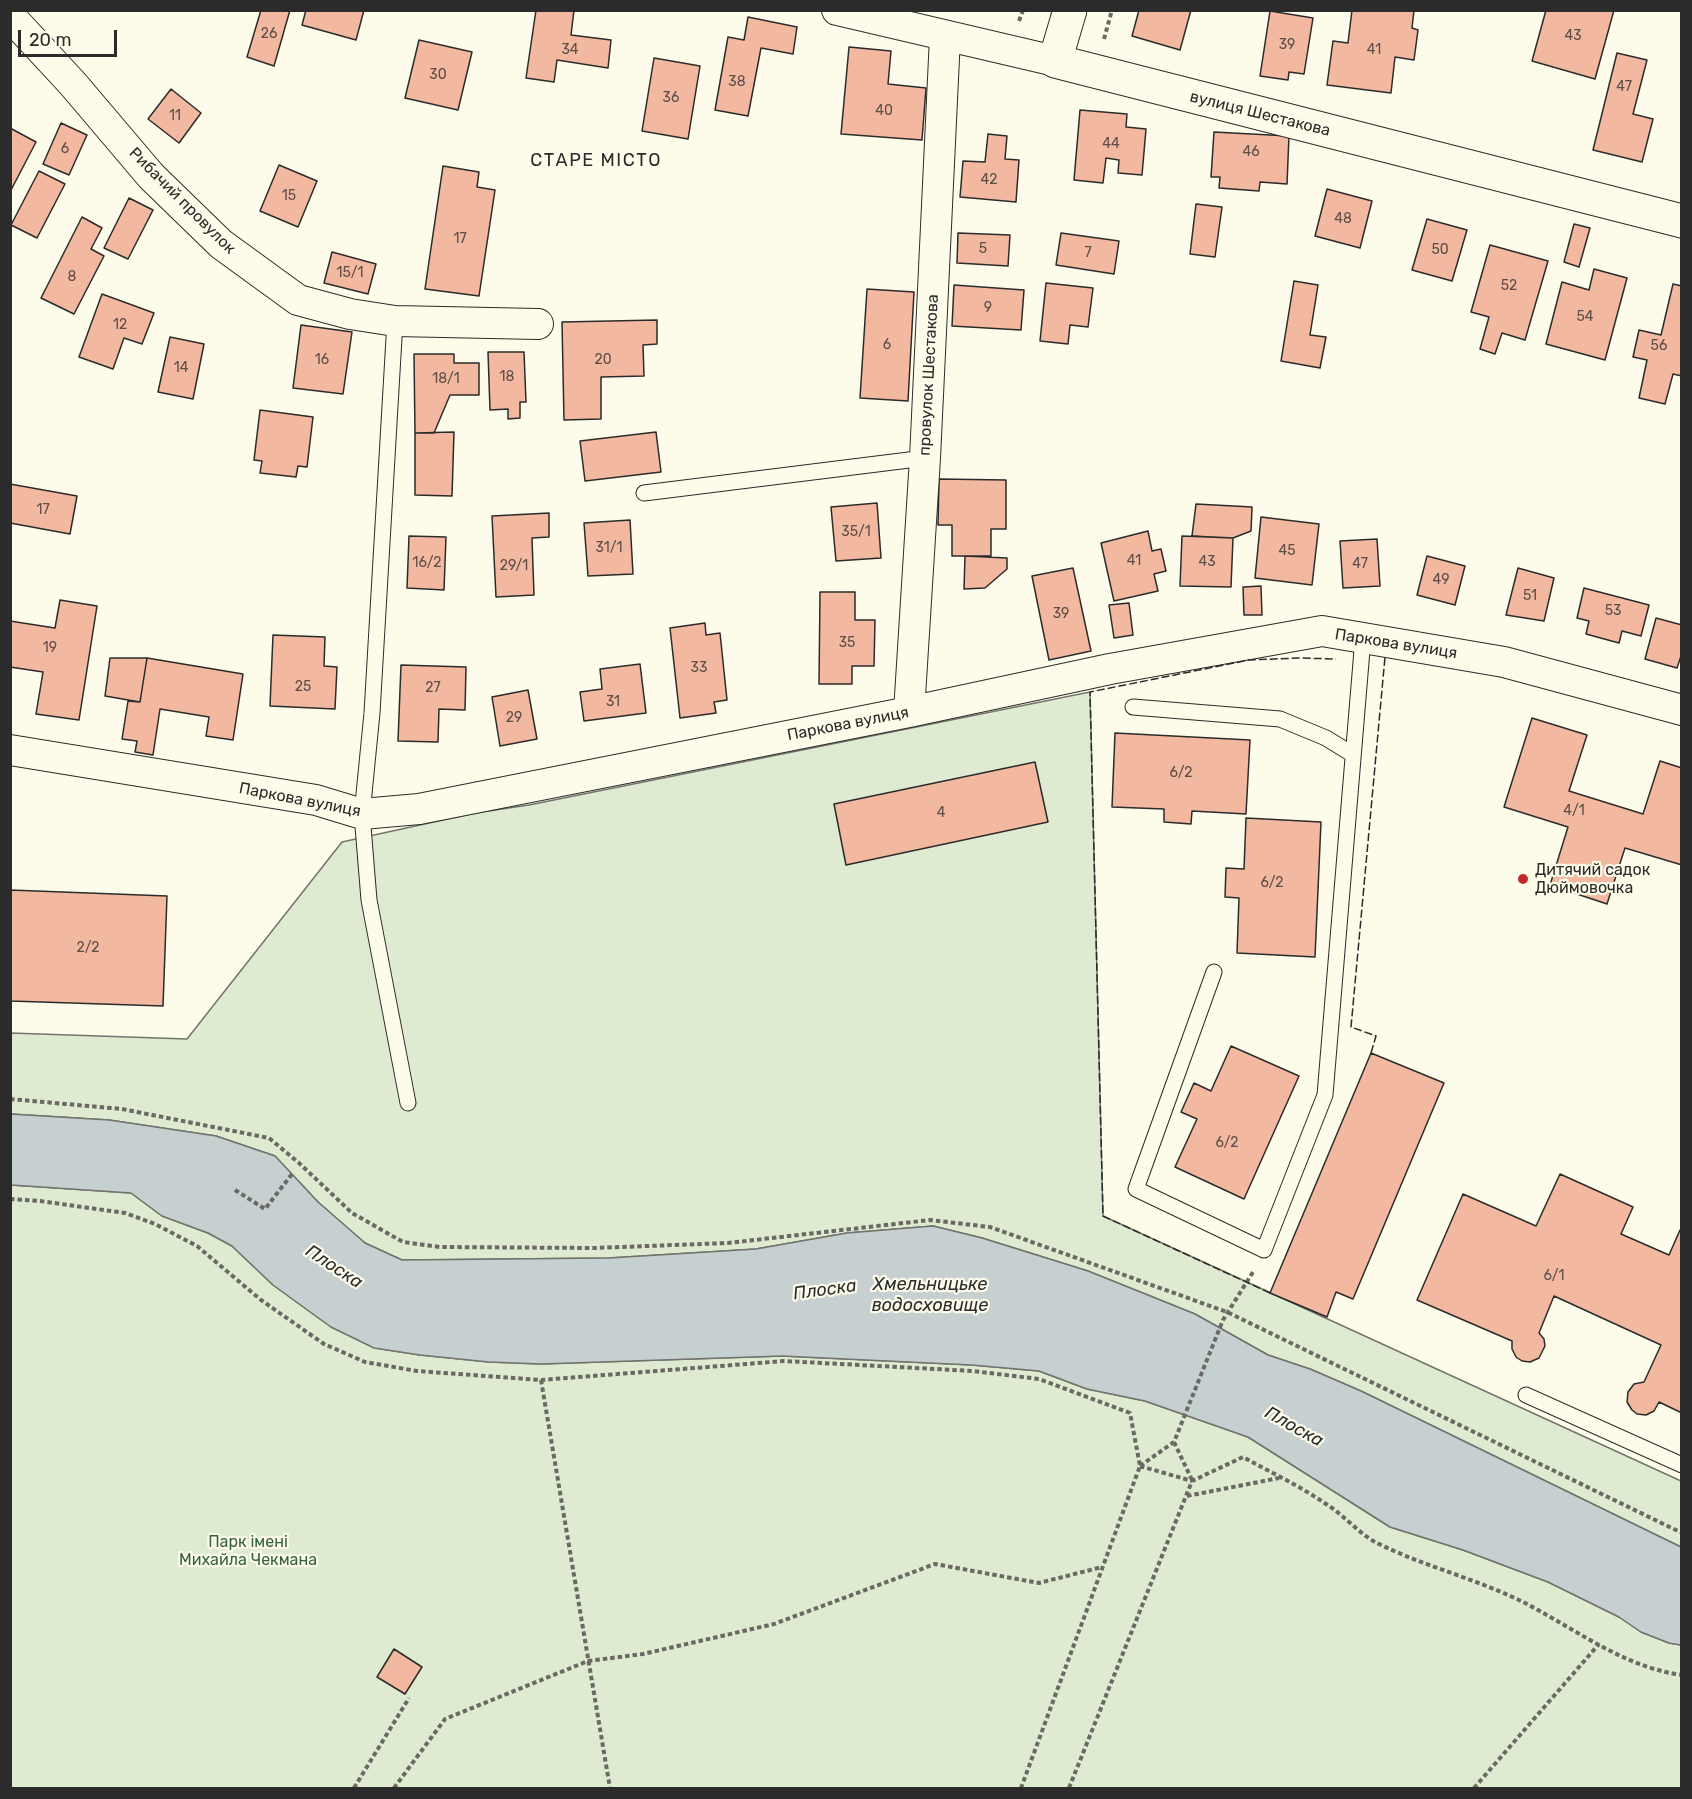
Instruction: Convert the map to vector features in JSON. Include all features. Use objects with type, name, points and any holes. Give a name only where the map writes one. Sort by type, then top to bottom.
[{"type":"street","name":"вулиця Шестакова","points":[[837,10],[1055,61],[1682,221]]},
{"type":"street","points":[[1055,61],[1070,10]]},
{"type":"street","name":"Рибачий провулок","points":[[10,16],[73,84],[151,176],[221,244],[298,300],[350,315],[394,321],[538,324]]},
{"type":"street","name":"провулок Шестакова","points":[[909,712],[925,458],[945,37]]},
{"type":"street","name":"Паркова вулиця","points":[[10,750],[316,800],[362,814],[419,809],[909,712],[1110,669],[1322,631],[1504,662],[1682,710]]},
{"type":"lane","points":[[394,321],[372,713],[362,814],[369,900],[408,1103]]},
{"type":"lane","points":[[644,493],[925,458]]},
{"type":"lane","points":[[1214,972],[1136,1189],[1264,1250],[1325,1095],[1363,638]]},
{"type":"lane","points":[[1133,707],[1281,719],[1326,738],[1352,754]]},
{"type":"lane","points":[[1526,1395],[1682,1465]]},
{"type":"path","points":[[10,1099],[122,1109],[269,1138],[299,1162],[352,1214],[403,1242],[440,1247],[570,1248],[728,1243],[930,1220],[990,1227],[1227,1312],[1682,1533]]},
{"type":"path","points":[[235,1190],[266,1209],[292,1174]]},
{"type":"path","points":[[10,1199],[125,1213],[155,1224],[197,1246],[261,1300],[324,1344],[365,1362],[417,1371],[541,1380],[784,1361],[973,1371],[1039,1379],[1130,1413],[1140,1466],[1021,1788]]},
{"type":"path","points":[[1140,1466],[1174,1442],[1223,1320],[1248,1282],[1264,1250]]},
{"type":"path","points":[[541,1380],[610,1788]]},
{"type":"path","points":[[1174,1442],[1192,1481]]},
{"type":"path","points":[[1069,1788],[1192,1481],[1243,1456],[1326,1504],[1374,1542],[1521,1601],[1624,1658],[1667,1673],[1682,1675]]},
{"type":"path","points":[[1140,1466],[1192,1481]]},
{"type":"path","points":[[1186,1496],[1280,1478]]},
{"type":"path","points":[[394,1788],[445,1719],[588,1661],[643,1654],[774,1624],[935,1564],[1040,1583],[1102,1567]]},
{"type":"path","points":[[1474,1788],[1599,1644]]},
{"type":"path","points":[[354,1788],[409,1698]]},
{"type":"green space","points":[[1090,692],[1103,1216],[1681,1481],[1681,1547],[1361,1391],[1310,1369],[1268,1355],[1195,1314],[1088,1271],[982,1238],[933,1226],[847,1233],[756,1249],[609,1258],[402,1260],[365,1243],[318,1202],[275,1156],[216,1136],[109,1120],[11,1114],[10,1033],[187,1039],[342,842],[475,813],[529,805]]},
{"type":"green space","name":"Парк імені Михайла Чекмана","points":[[11,1185],[131,1193],[162,1216],[208,1233],[232,1246],[273,1285],[331,1327],[375,1348],[489,1362],[541,1364],[782,1356],[972,1365],[1039,1371],[1087,1389],[1145,1401],[1248,1437],[1390,1527],[1463,1550],[1548,1582],[1619,1617],[1641,1632],[1669,1643],[1681,1645],[1681,1788],[11,1788]]},
{"type":"water","name":"Хмельницьке водосховище","points":[[10,1114],[109,1120],[216,1136],[275,1156],[318,1202],[365,1243],[402,1260],[609,1258],[756,1249],[847,1233],[933,1226],[982,1238],[1088,1271],[1195,1314],[1268,1355],[1310,1369],[1361,1391],[1681,1547],[1681,1645],[1669,1643],[1641,1632],[1619,1617],[1548,1582],[1463,1550],[1390,1527],[1248,1437],[1145,1401],[1087,1389],[1039,1371],[972,1365],[782,1356],[541,1364],[489,1362],[374,1348],[331,1327],[273,1285],[232,1246],[208,1233],[162,1216],[131,1193],[11,1185]]},
{"type":"building","points":[[261,10],[290,10],[274,66],[247,57]]},
{"type":"building","points":[[306,10],[364,10],[356,40],[302,25]]},
{"type":"building","points":[[536,10],[574,10],[571,35],[611,40],[608,68],[557,60],[554,82],[526,78]]},
{"type":"building","points":[[1139,10],[1191,10],[1180,50],[1132,36]]},
{"type":"building","points":[[1352,10],[1414,10],[1412,28],[1418,30],[1414,60],[1395,57],[1391,93],[1327,85],[1333,41],[1348,43]]},
{"type":"building","points":[[1546,10],[1614,10],[1595,79],[1532,61]]},
{"type":"building","points":[[1270,11],[1313,18],[1304,74],[1289,72],[1288,80],[1260,76]]},
{"type":"building","points":[[748,17],[797,27],[793,54],[761,48],[748,116],[715,110],[728,37],[744,40]]},
{"type":"building","points":[[419,40],[472,52],[458,110],[405,98]]},
{"type":"building","points":[[849,47],[891,51],[888,84],[926,88],[922,140],[841,134]]},
{"type":"building","points":[[1617,53],[1647,60],[1633,114],[1653,119],[1642,162],[1593,150]]},
{"type":"building","points":[[654,58],[700,66],[688,139],[642,131]]},
{"type":"building","points":[[171,89],[201,113],[179,143],[148,119]]},
{"type":"building","points":[[1080,110],[1127,114],[1126,127],[1146,129],[1142,175],[1118,173],[1119,160],[1106,158],[1103,183],[1074,180]]},
{"type":"building","points":[[61,123],[87,135],[69,175],[43,164]]},
{"type":"building","points":[[10,128],[36,142],[10,192]]},
{"type":"building","points":[[1214,132],[1289,136],[1287,184],[1260,182],[1259,191],[1219,188],[1220,177],[1211,177]]},
{"type":"building","points":[[988,134],[1007,136],[1005,159],[1019,160],[1016,202],[960,197],[963,161],[985,162]]},
{"type":"building","points":[[279,165],[317,181],[298,227],[260,211]]},
{"type":"building","points":[[443,166],[479,172],[477,187],[495,190],[479,296],[425,289]]},
{"type":"building","points":[[39,171],[65,184],[37,238],[11,225]]},
{"type":"building","points":[[1327,189],[1372,201],[1360,248],[1315,236]]},
{"type":"building","points":[[129,198],[153,210],[128,259],[104,248]]},
{"type":"building","points":[[1196,204],[1222,207],[1215,257],[1190,254]]},
{"type":"building","points":[[82,217],[102,228],[91,249],[104,256],[74,314],[41,298]]},
{"type":"building","points":[[1427,219],[1467,230],[1452,281],[1412,270]]},
{"type":"building","points":[[1574,224],[1590,228],[1579,267],[1564,262]]},
{"type":"building","points":[[958,233],[1010,235],[1008,266],[957,263]]},
{"type":"building","points":[[1061,233],[1119,241],[1114,274],[1056,265]]},
{"type":"building","points":[[1490,245],[1548,261],[1525,340],[1502,333],[1495,354],[1480,349],[1489,317],[1471,312]]},
{"type":"building","points":[[332,252],[376,264],[368,294],[324,283]]},
{"type":"building","points":[[1594,269],[1627,278],[1605,360],[1546,344],[1562,282],[1589,290]]},
{"type":"building","points":[[1294,281],[1318,285],[1310,335],[1326,337],[1320,368],[1281,361]]},
{"type":"building","points":[[1046,283],[1093,288],[1088,327],[1070,325],[1068,344],[1040,341]]},
{"type":"building","points":[[1673,284],[1682,286],[1682,376],[1673,374],[1665,404],[1639,398],[1647,360],[1633,357],[1639,330],[1661,335]]},
{"type":"building","points":[[954,285],[1024,290],[1021,330],[952,326]]},
{"type":"building","points":[[867,289],[914,292],[908,401],[860,398]]},
{"type":"building","points":[[102,294],[154,313],[142,344],[124,338],[113,369],[79,357]]},
{"type":"building","points":[[657,320],[657,344],[643,345],[644,376],[601,377],[601,419],[564,420],[562,322]]},
{"type":"building","points":[[301,325],[352,332],[343,394],[293,388]]},
{"type":"building","points":[[170,337],[204,344],[193,399],[158,392]]},
{"type":"building","points":[[488,352],[524,352],[526,402],[520,402],[520,418],[508,419],[508,409],[490,410]]},
{"type":"building","points":[[414,354],[454,354],[454,363],[479,363],[479,395],[450,395],[434,433],[415,433]]},
{"type":"building","points":[[260,410],[313,417],[307,467],[298,466],[296,477],[260,473],[262,461],[254,460]]},
{"type":"building","points":[[454,432],[452,496],[415,495],[415,433]]},
{"type":"building","points":[[656,432],[661,472],[585,481],[580,441]]},
{"type":"building","points":[[939,479],[1006,480],[1006,529],[991,529],[991,556],[952,556],[952,525],[938,525]]},
{"type":"building","points":[[10,484],[77,496],[70,534],[10,523]]},
{"type":"building","points":[[877,503],[881,558],[836,561],[831,507]]},
{"type":"building","points":[[1196,504],[1252,507],[1251,531],[1233,538],[1192,536]]},
{"type":"building","points":[[549,513],[549,537],[532,538],[534,595],[496,597],[492,516]]},
{"type":"building","points":[[1261,517],[1319,524],[1312,585],[1255,578]]},
{"type":"building","points":[[630,520],[633,574],[588,576],[584,523]]},
{"type":"building","points":[[1148,531],[1152,551],[1161,549],[1166,571],[1154,574],[1158,591],[1114,601],[1101,543]]},
{"type":"building","points":[[409,536],[446,537],[444,590],[407,588]]},
{"type":"building","points":[[1182,536],[1233,538],[1231,587],[1180,586]]},
{"type":"building","points":[[1377,539],[1380,586],[1343,588],[1340,541]]},
{"type":"building","points":[[965,556],[1007,558],[1007,569],[985,588],[964,589]]},
{"type":"building","points":[[1427,556],[1465,566],[1455,605],[1417,595]]},
{"type":"building","points":[[1073,568],[1091,651],[1049,660],[1032,576]]},
{"type":"building","points":[[1518,568],[1554,578],[1544,621],[1506,615]]},
{"type":"building","points":[[1261,586],[1262,615],[1244,615],[1243,587]]},
{"type":"building","points":[[1584,588],[1649,605],[1641,636],[1622,631],[1619,643],[1586,634],[1589,621],[1577,618]]},
{"type":"building","points":[[820,592],[855,592],[855,620],[875,620],[874,666],[852,666],[852,684],[819,684]]},
{"type":"building","points":[[60,600],[97,606],[79,720],[36,714],[43,672],[10,667],[10,621],[55,628]]},
{"type":"building","points":[[1129,603],[1133,635],[1114,638],[1109,605]]},
{"type":"building","points":[[1656,618],[1682,625],[1682,653],[1677,668],[1645,659]]},
{"type":"building","points":[[705,623],[706,635],[720,633],[727,700],[714,702],[716,713],[680,718],[670,628]]},
{"type":"building","points":[[273,635],[325,637],[324,666],[337,667],[335,709],[270,706]]},
{"type":"building","points":[[110,658],[147,658],[140,702],[105,696]]},
{"type":"building","points":[[147,658],[243,674],[233,740],[206,736],[209,717],[160,709],[153,755],[135,752],[137,741],[122,739],[128,701],[140,702]]},
{"type":"building","points":[[640,664],[646,713],[584,721],[580,692],[602,689],[600,669]]},
{"type":"building","points":[[401,665],[466,667],[465,710],[439,709],[438,742],[398,741]]},
{"type":"building","points":[[528,690],[537,739],[500,746],[492,697]]},
{"type":"building","points":[[1532,718],[1587,735],[1569,791],[1643,814],[1660,761],[1682,768],[1682,865],[1625,848],[1607,904],[1550,885],[1568,827],[1504,807]]},
{"type":"building","points":[[1115,733],[1250,740],[1246,814],[1192,811],[1191,824],[1164,822],[1164,809],[1112,807]]},
{"type":"building","points":[[1035,762],[1048,822],[846,865],[834,804]]},
{"type":"building","points":[[1246,818],[1321,822],[1315,957],[1237,953],[1239,898],[1225,897],[1226,868],[1244,869]]},
{"type":"building","points":[[10,890],[167,896],[163,1006],[10,1001]]},
{"type":"building","points":[[1231,1046],[1299,1076],[1244,1199],[1175,1167],[1197,1119],[1181,1112],[1194,1083],[1211,1091]]},
{"type":"building","points":[[1371,1053],[1444,1083],[1353,1299],[1336,1292],[1327,1317],[1270,1293]]},
{"type":"building","points":[[1560,1174],[1633,1207],[1621,1234],[1669,1255],[1680,1230],[1682,1231],[1682,1413],[1659,1402],[1654,1411],[1646,1415],[1637,1414],[1627,1402],[1628,1392],[1634,1384],[1644,1382],[1661,1345],[1554,1296],[1539,1333],[1544,1339],[1545,1346],[1539,1358],[1530,1362],[1516,1357],[1512,1349],[1512,1341],[1417,1300],[1463,1194],[1536,1226]]},
{"type":"building","points":[[394,1649],[422,1667],[405,1694],[377,1677]]},
{"type":"fence","points":[[1371,1053],[1376,1036],[1351,1027],[1385,657]]},
{"type":"fence","points":[[1270,1293],[1103,1216],[1090,692],[1249,660],[1336,659]]},
{"type":"place","name":"Дитячий садок Дюймовочка","points":[[1523,879]]},
{"type":"district","name":"СТАРЕ МІСТО","points":[[596,161]]},
{"type":"water label","name":"Плоска","points":[[334,1267]]},
{"type":"water label","name":"Плоска","points":[[825,1290]]},
{"type":"water label","name":"Плоска","points":[[1294,1427]]}]
